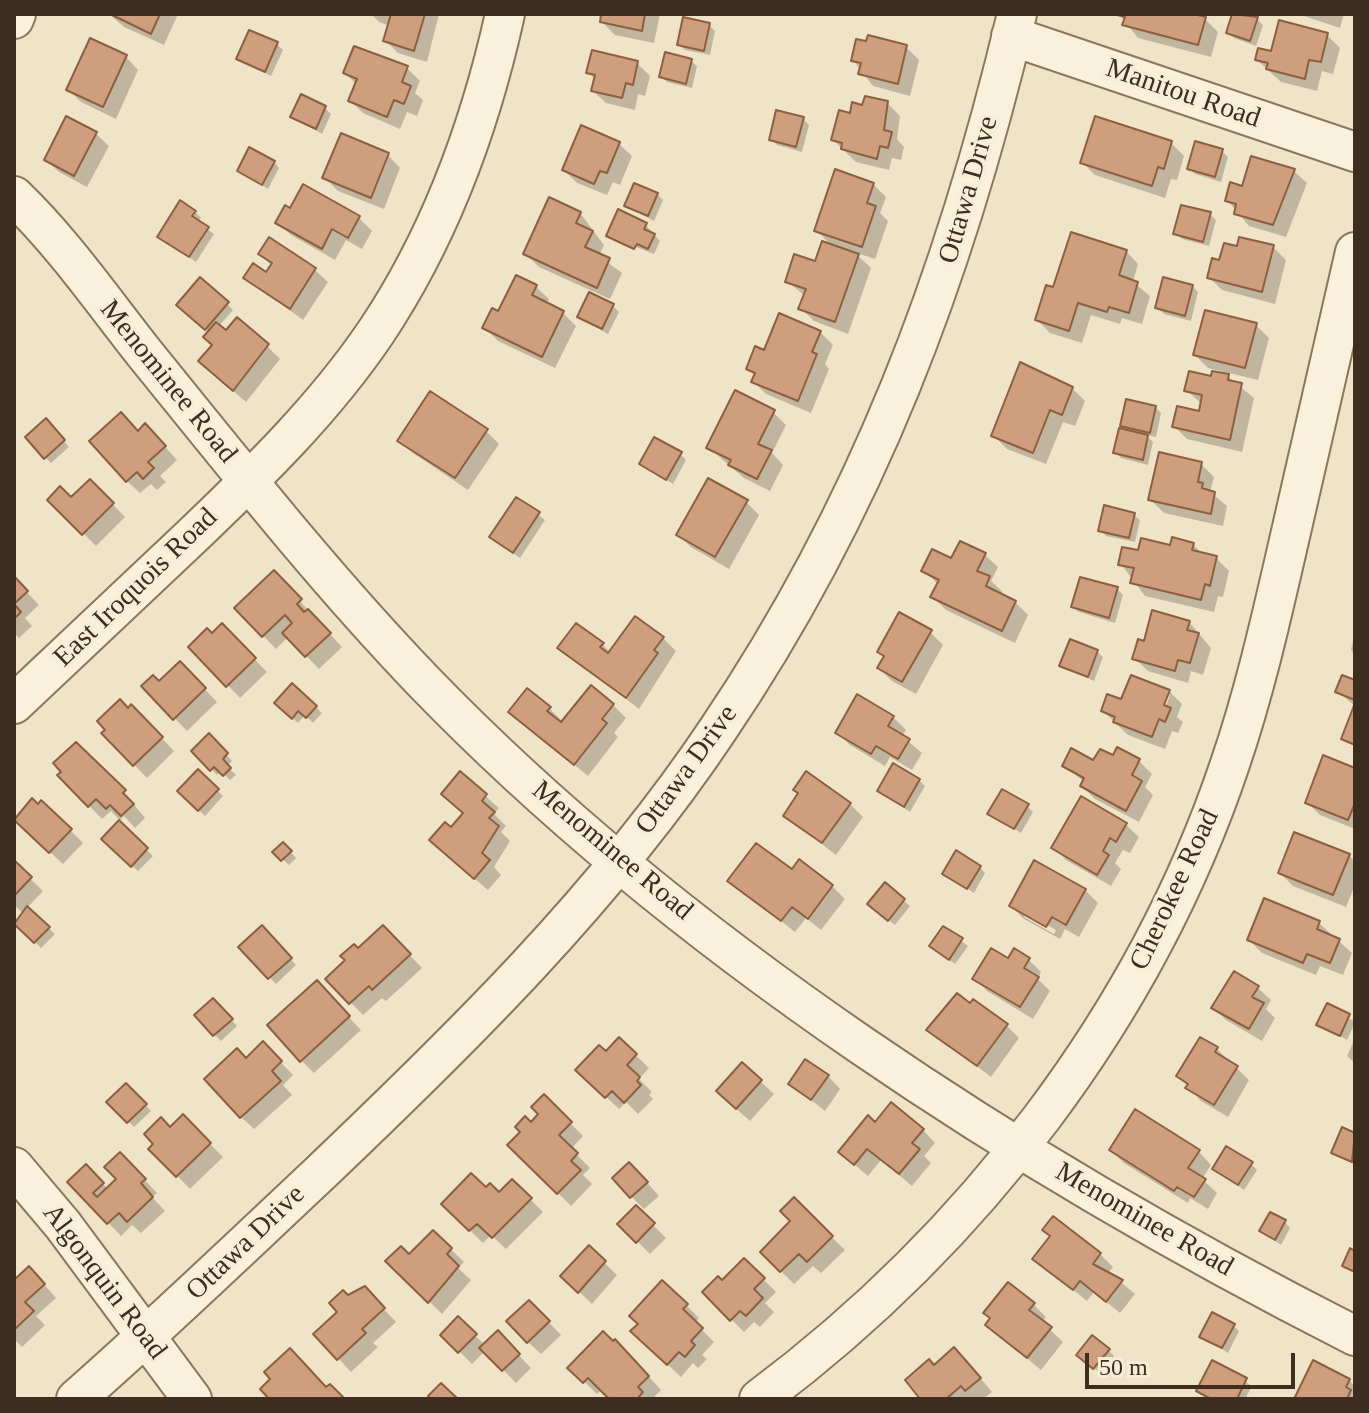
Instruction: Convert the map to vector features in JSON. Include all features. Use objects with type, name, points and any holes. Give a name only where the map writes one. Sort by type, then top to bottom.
[{"type":"street","name":"East Iroquois Road","points":[[14,704],[249,482],[348,371],[416,265],[469,145],[505,14]]},
{"type":"street","name":"Manitou Road","points":[[1014,25],[1355,152]]},
{"type":"street","name":"Ottawa Drive","points":[[76,1399],[147,1337],[435,1061],[575,913],[683,779],[749,682],[804,590],[878,444],[946,271],[969,200],[1014,25]]},
{"type":"street","name":"Menominee Road","points":[[14,196],[249,482],[422,680],[515,770],[620,860],[820,1014],[1019,1147],[1199,1253],[1355,1336]]},
{"type":"street","name":"Cherokee Road","points":[[759,1399],[818,1353],[897,1281],[1019,1147],[1080,1064],[1140,969],[1183,883],[1215,806],[1264,651],[1355,252]]},
{"type":"street","name":"Algonquin Road","points":[[14,1167],[192,1399]]},
{"type":"building","points":[[110,14],[160,14],[151,34]]},
{"type":"building","points":[[391,14],[425,14],[414,51],[383,41]]},
{"type":"building","points":[[601,14],[645,14],[642,31],[600,22]]},
{"type":"building","points":[[1194,14],[1206,17],[1198,45],[1122,25],[1125,17],[1117,15]]},
{"type":"building","points":[[1232,14],[1258,17],[1250,41],[1226,33]]},
{"type":"building","points":[[683,17],[710,23],[704,51],[677,45]]},
{"type":"building","points":[[1279,20],[1328,33],[1321,62],[1309,60],[1305,79],[1266,69],[1268,63],[1255,60],[1258,48],[1271,51]]},
{"type":"building","points":[[249,30],[278,42],[265,72],[236,59]]},
{"type":"building","points":[[868,35],[907,45],[898,84],[858,74],[861,63],[851,61],[856,39],[866,41]]},
{"type":"building","points":[[90,38],[127,55],[103,107],[66,90]]},
{"type":"building","points":[[354,46],[408,66],[402,82],[411,86],[404,104],[394,100],[387,117],[348,101],[357,79],[343,73]]},
{"type":"building","points":[[592,50],[638,61],[633,85],[626,83],[622,98],[591,91],[595,75],[586,73]]},
{"type":"building","points":[[665,52],[692,59],[686,84],[659,77]]},
{"type":"building","points":[[301,94],[326,106],[316,129],[290,117]]},
{"type":"building","points":[[865,96],[888,101],[884,130],[892,132],[888,148],[880,146],[877,159],[841,149],[842,143],[831,140],[839,110],[850,113],[852,102],[862,105]]},
{"type":"building","points":[[776,110],[804,117],[796,147],[769,140]]},
{"type":"building","points":[[66,116],[97,132],[74,176],[44,160]]},
{"type":"building","points":[[1095,116],[1172,141],[1164,169],[1158,167],[1152,186],[1080,163]]},
{"type":"building","points":[[581,125],[620,142],[607,173],[600,171],[594,184],[562,170]]},
{"type":"building","points":[[341,133],[389,153],[371,198],[322,178]]},
{"type":"building","points":[[1195,141],[1223,149],[1215,177],[1187,169]]},
{"type":"building","points":[[249,147],[275,161],[262,185],[237,171]]},
{"type":"building","points":[[1251,156],[1295,169],[1273,225],[1234,214],[1236,204],[1225,201],[1230,182],[1242,186]]},
{"type":"building","points":[[835,169],[874,183],[867,203],[876,206],[862,247],[814,231]]},
{"type":"building","points":[[634,183],[658,193],[648,216],[624,206]]},
{"type":"building","points":[[303,184],[360,216],[348,238],[332,229],[322,249],[275,223],[285,205],[290,208]]},
{"type":"building","points":[[549,197],[581,212],[576,223],[593,231],[585,247],[610,258],[597,288],[523,254]]},
{"type":"building","points":[[180,200],[196,211],[192,216],[209,227],[189,257],[157,237]]},
{"type":"building","points":[[1181,205],[1211,212],[1203,242],[1173,234]]},
{"type":"building","points":[[618,209],[647,223],[644,229],[655,234],[648,249],[637,244],[634,249],[606,236]]},
{"type":"building","points":[[1071,232],[1127,250],[1119,275],[1138,282],[1129,313],[1109,307],[1107,312],[1078,303],[1069,331],[1035,320],[1046,285],[1053,287]]},
{"type":"building","points":[[269,237],[316,268],[290,309],[243,278],[253,263],[266,272],[272,263],[258,254]]},
{"type":"building","points":[[1239,237],[1274,245],[1262,292],[1207,278],[1212,258],[1219,260],[1224,243],[1237,246]]},
{"type":"building","points":[[822,241],[859,254],[835,322],[798,309],[806,289],[785,282],[794,254],[815,261]]},
{"type":"building","points":[[516,275],[537,285],[532,295],[564,311],[542,357],[482,328],[492,308],[498,311]]},
{"type":"building","points":[[200,277],[229,302],[205,330],[176,305]]},
{"type":"building","points":[[1163,277],[1193,285],[1185,316],[1155,308]]},
{"type":"building","points":[[589,292],[614,304],[602,329],[577,317]]},
{"type":"building","points":[[1205,310],[1257,323],[1245,368],[1193,355]]},
{"type":"building","points":[[779,313],[821,331],[812,352],[817,354],[798,401],[751,382],[755,373],[746,369],[755,346],[764,350]]},
{"type":"building","points":[[237,317],[269,344],[233,391],[198,361],[212,345],[203,337],[216,322],[226,330]]},
{"type":"building","points":[[1020,362],[1073,387],[1062,415],[1050,410],[1033,453],[991,436]]},
{"type":"building","points":[[1189,371],[1211,376],[1212,371],[1229,374],[1228,380],[1242,383],[1230,440],[1172,427],[1177,406],[1199,411],[1202,395],[1184,391]]},
{"type":"building","points":[[735,390],[775,410],[758,444],[772,450],[757,479],[728,465],[731,460],[706,448]]},
{"type":"building","points":[[430,391],[488,429],[455,478],[397,441]]},
{"type":"building","points":[[1126,399],[1156,406],[1150,433],[1120,426]]},
{"type":"building","points":[[121,412],[138,431],[145,423],[166,446],[148,462],[154,468],[143,479],[137,472],[126,482],[89,441]]},
{"type":"building","points":[[46,418],[65,440],[44,459],[25,437]]},
{"type":"building","points":[[1119,428],[1148,435],[1143,460],[1113,453]]},
{"type":"building","points":[[654,437],[682,452],[666,480],[639,464]]},
{"type":"building","points":[[1159,452],[1202,462],[1198,482],[1203,483],[1202,488],[1215,492],[1211,514],[1148,500]]},
{"type":"building","points":[[708,478],[748,500],[715,557],[676,535]]},
{"type":"building","points":[[90,479],[114,503],[82,535],[47,500],[60,486],[71,497]]},
{"type":"building","points":[[516,497],[540,512],[513,553],[489,537]]},
{"type":"building","points":[[1104,505],[1135,513],[1129,538],[1098,531]]},
{"type":"building","points":[[1172,537],[1194,543],[1192,550],[1217,556],[1210,586],[1205,584],[1201,600],[1130,583],[1134,568],[1118,565],[1122,547],[1138,550],[1141,538],[1170,545]]},
{"type":"building","points":[[960,541],[986,553],[977,571],[990,576],[986,586],[1016,601],[1002,631],[930,597],[939,580],[921,571],[932,549],[951,558]]},
{"type":"building","points":[[274,570],[302,599],[297,604],[304,612],[308,609],[331,633],[305,657],[282,633],[292,623],[285,615],[262,637],[234,608]]},
{"type":"building","points":[[14,576],[28,591],[14,604]]},
{"type":"building","points":[[1080,577],[1118,587],[1109,618],[1071,607]]},
{"type":"building","points":[[14,604],[21,612],[14,619]]},
{"type":"building","points":[[1152,610],[1190,621],[1187,630],[1199,633],[1190,663],[1178,660],[1175,671],[1132,659],[1138,639],[1144,641]]},
{"type":"building","points":[[899,612],[932,630],[902,682],[877,668],[884,656],[877,652]]},
{"type":"building","points":[[635,616],[664,637],[654,650],[658,653],[626,698],[557,648],[576,623],[604,643],[600,647],[608,653]]},
{"type":"building","points":[[222,623],[256,658],[226,687],[188,647],[207,628],[212,633]]},
{"type":"building","points":[[1070,639],[1098,650],[1088,677],[1059,666]]},
{"type":"building","points":[[180,661],[206,688],[173,720],[141,686],[153,675],[159,681]]},
{"type":"building","points":[[1131,675],[1170,690],[1164,705],[1171,708],[1165,722],[1159,719],[1152,737],[1113,722],[1115,717],[1101,711],[1107,694],[1121,699]]},
{"type":"building","points":[[1342,675],[1355,680],[1355,700],[1335,692]]},
{"type":"building","points":[[292,683],[317,706],[306,718],[298,711],[292,719],[274,703]]},
{"type":"building","points":[[591,685],[614,704],[602,719],[607,723],[574,765],[508,712],[527,688],[551,707],[547,711],[561,722]]},
{"type":"building","points":[[857,694],[894,716],[888,726],[910,739],[898,759],[876,746],[871,754],[835,733]]},
{"type":"building","points":[[120,699],[128,708],[131,704],[163,737],[133,766],[101,733],[105,730],[97,721]]},
{"type":"building","points":[[1355,703],[1355,745],[1341,739]]},
{"type":"building","points":[[209,733],[228,753],[223,759],[231,768],[223,776],[214,767],[210,771],[191,751]]},
{"type":"building","points":[[76,742],[126,790],[123,793],[134,804],[121,816],[110,805],[106,809],[96,799],[88,807],[57,775],[61,772],[53,763]]},
{"type":"building","points":[[1117,747],[1140,759],[1132,775],[1142,781],[1126,811],[1080,786],[1084,778],[1062,766],[1071,748],[1093,760],[1100,749],[1113,755]]},
{"type":"building","points":[[1323,755],[1355,768],[1355,803],[1348,820],[1305,803]]},
{"type":"building","points":[[893,763],[920,779],[904,807],[877,791]]},
{"type":"building","points":[[198,769],[219,789],[198,811],[177,791]]},
{"type":"building","points":[[460,771],[487,794],[482,801],[495,812],[489,818],[499,826],[482,853],[490,860],[474,879],[429,840],[445,822],[451,827],[463,813],[441,794]]},
{"type":"building","points":[[806,771],[851,803],[822,843],[783,816],[798,793],[793,790]]},
{"type":"building","points":[[1002,789],[1029,804],[1014,829],[987,814]]},
{"type":"building","points":[[1081,796],[1127,823],[1116,842],[1110,838],[1103,851],[1109,855],[1097,875],[1051,848]]},
{"type":"building","points":[[32,798],[38,804],[41,800],[72,829],[49,853],[14,820]]},
{"type":"building","points":[[119,820],[148,848],[131,867],[101,839]]},
{"type":"building","points":[[1294,832],[1350,854],[1333,895],[1278,873]]},
{"type":"building","points":[[283,842],[292,851],[281,861],[272,852]]},
{"type":"building","points":[[756,843],[792,869],[799,859],[833,885],[808,919],[792,907],[781,921],[727,881]]},
{"type":"building","points":[[956,850],[981,866],[967,889],[942,874]]},
{"type":"building","points":[[14,860],[32,877],[14,896]]},
{"type":"building","points":[[1034,860],[1086,889],[1066,925],[1052,917],[1046,927],[1009,906]]},
{"type":"building","points":[[885,882],[905,899],[888,921],[867,904]]},
{"type":"building","points":[[1264,898],[1320,921],[1317,929],[1340,939],[1330,963],[1307,954],[1303,963],[1247,940]]},
{"type":"building","points":[[27,906],[50,927],[34,943],[14,924]]},
{"type":"building","points":[[262,925],[292,958],[268,979],[238,947]]},
{"type":"building","points":[[383,925],[411,954],[372,990],[369,986],[349,1004],[325,979],[345,960],[340,956],[354,944],[358,948]]},
{"type":"building","points":[[943,926],[963,938],[949,960],[929,946]]},
{"type":"building","points":[[991,948],[1008,958],[1014,948],[1030,958],[1024,968],[1039,977],[1020,1007],[972,979]]},
{"type":"building","points":[[1234,971],[1259,986],[1252,997],[1264,1003],[1249,1029],[1211,1008]]},
{"type":"building","points":[[317,980],[350,1016],[300,1062],[267,1025]]},
{"type":"building","points":[[957,993],[970,1003],[973,999],[1008,1024],[977,1066],[926,1030]]},
{"type":"building","points":[[213,998],[233,1019],[213,1036],[194,1015]]},
{"type":"building","points":[[1327,1003],[1350,1014],[1340,1036],[1316,1025]]},
{"type":"building","points":[[619,1037],[637,1054],[627,1065],[640,1077],[637,1081],[641,1085],[624,1103],[612,1091],[605,1098],[575,1070],[599,1045],[606,1051]]},
{"type":"building","points":[[1200,1037],[1218,1047],[1215,1052],[1238,1066],[1214,1105],[1185,1088],[1188,1084],[1176,1076]]},
{"type":"building","points":[[263,1041],[282,1061],[272,1071],[281,1081],[240,1118],[204,1079],[237,1048],[246,1058]]},
{"type":"building","points":[[805,1059],[829,1075],[811,1100],[788,1084]]},
{"type":"building","points":[[742,1062],[762,1080],[736,1109],[716,1091]]},
{"type":"building","points":[[126,1083],[147,1104],[127,1123],[106,1102]]},
{"type":"building","points":[[544,1094],[572,1122],[559,1135],[578,1153],[571,1161],[581,1170],[557,1194],[507,1145],[520,1132],[515,1127],[525,1116],[531,1122],[538,1114],[531,1107]]},
{"type":"building","points":[[891,1102],[924,1129],[912,1143],[920,1149],[899,1174],[867,1149],[854,1165],[838,1152],[868,1115],[875,1122]]},
{"type":"building","points":[[1135,1109],[1200,1150],[1188,1168],[1206,1179],[1194,1197],[1177,1187],[1174,1191],[1109,1150]]},
{"type":"building","points":[[183,1114],[211,1143],[176,1177],[148,1149],[153,1144],[144,1134],[161,1117],[170,1127]]},
{"type":"building","points":[[1342,1127],[1355,1133],[1352,1162],[1331,1153]]},
{"type":"building","points":[[1226,1146],[1253,1162],[1238,1185],[1212,1169]]},
{"type":"building","points":[[120,1152],[146,1179],[141,1183],[153,1197],[127,1222],[119,1213],[107,1224],[67,1182],[86,1164],[104,1183],[93,1193],[97,1197],[116,1179],[104,1167]]},
{"type":"building","points":[[629,1162],[648,1182],[630,1198],[612,1178]]},
{"type":"building","points":[[471,1173],[486,1187],[490,1183],[499,1192],[512,1179],[532,1198],[492,1238],[477,1224],[469,1231],[441,1204]]},
{"type":"building","points":[[794,1197],[833,1236],[807,1262],[799,1254],[780,1272],[760,1252],[790,1221],[780,1211]]},
{"type":"building","points":[[636,1205],[655,1223],[636,1243],[617,1224]]},
{"type":"building","points":[[1270,1212],[1286,1220],[1275,1240],[1259,1231]]},
{"type":"building","points":[[1053,1216],[1101,1253],[1093,1264],[1123,1280],[1106,1302],[1080,1281],[1073,1290],[1032,1259],[1050,1236],[1042,1230]]},
{"type":"building","points":[[433,1230],[452,1248],[447,1254],[459,1266],[428,1303],[385,1261],[401,1246],[409,1254]]},
{"type":"building","points":[[589,1245],[606,1261],[578,1293],[560,1276]]},
{"type":"building","points":[[1350,1248],[1355,1251],[1355,1272],[1342,1266]]},
{"type":"building","points":[[744,1258],[765,1278],[754,1289],[763,1298],[746,1316],[740,1311],[730,1321],[702,1292],[718,1276],[722,1280]]},
{"type":"building","points":[[29,1266],[45,1284],[25,1302],[34,1311],[14,1330],[14,1280]]},
{"type":"building","points":[[662,1280],[688,1304],[683,1309],[703,1328],[691,1341],[695,1345],[685,1357],[679,1352],[667,1365],[630,1331],[638,1324],[629,1316]]},
{"type":"building","points":[[1008,1282],[1035,1303],[1029,1310],[1052,1327],[1027,1358],[985,1325],[990,1318],[983,1313]]},
{"type":"building","points":[[365,1286],[385,1308],[362,1329],[366,1333],[337,1360],[313,1334],[337,1312],[329,1303],[343,1290],[348,1295]]},
{"type":"building","points":[[529,1300],[550,1321],[527,1343],[506,1321]]},
{"type":"building","points":[[1212,1312],[1235,1324],[1222,1348],[1199,1337]]},
{"type":"building","points":[[458,1316],[477,1334],[458,1353],[440,1335]]},
{"type":"building","points":[[498,1330],[520,1354],[502,1371],[479,1348]]},
{"type":"building","points":[[603,1331],[613,1341],[615,1339],[649,1376],[638,1387],[643,1392],[637,1399],[609,1399],[588,1378],[583,1383],[567,1368]]},
{"type":"building","points":[[1092,1335],[1110,1349],[1093,1369],[1076,1355]]},
{"type":"building","points":[[954,1347],[981,1378],[965,1391],[961,1386],[946,1399],[920,1399],[905,1380],[929,1359],[934,1365]]},
{"type":"building","points":[[290,1348],[326,1387],[330,1384],[344,1398],[269,1399],[260,1389],[270,1379],[264,1372]]},
{"type":"building","points":[[1212,1360],[1247,1378],[1237,1399],[1211,1399],[1196,1391]]},
{"type":"building","points":[[1313,1360],[1350,1379],[1346,1387],[1351,1390],[1347,1399],[1294,1399]]},
{"type":"building","points":[[441,1383],[458,1399],[431,1399],[428,1396]]}]
